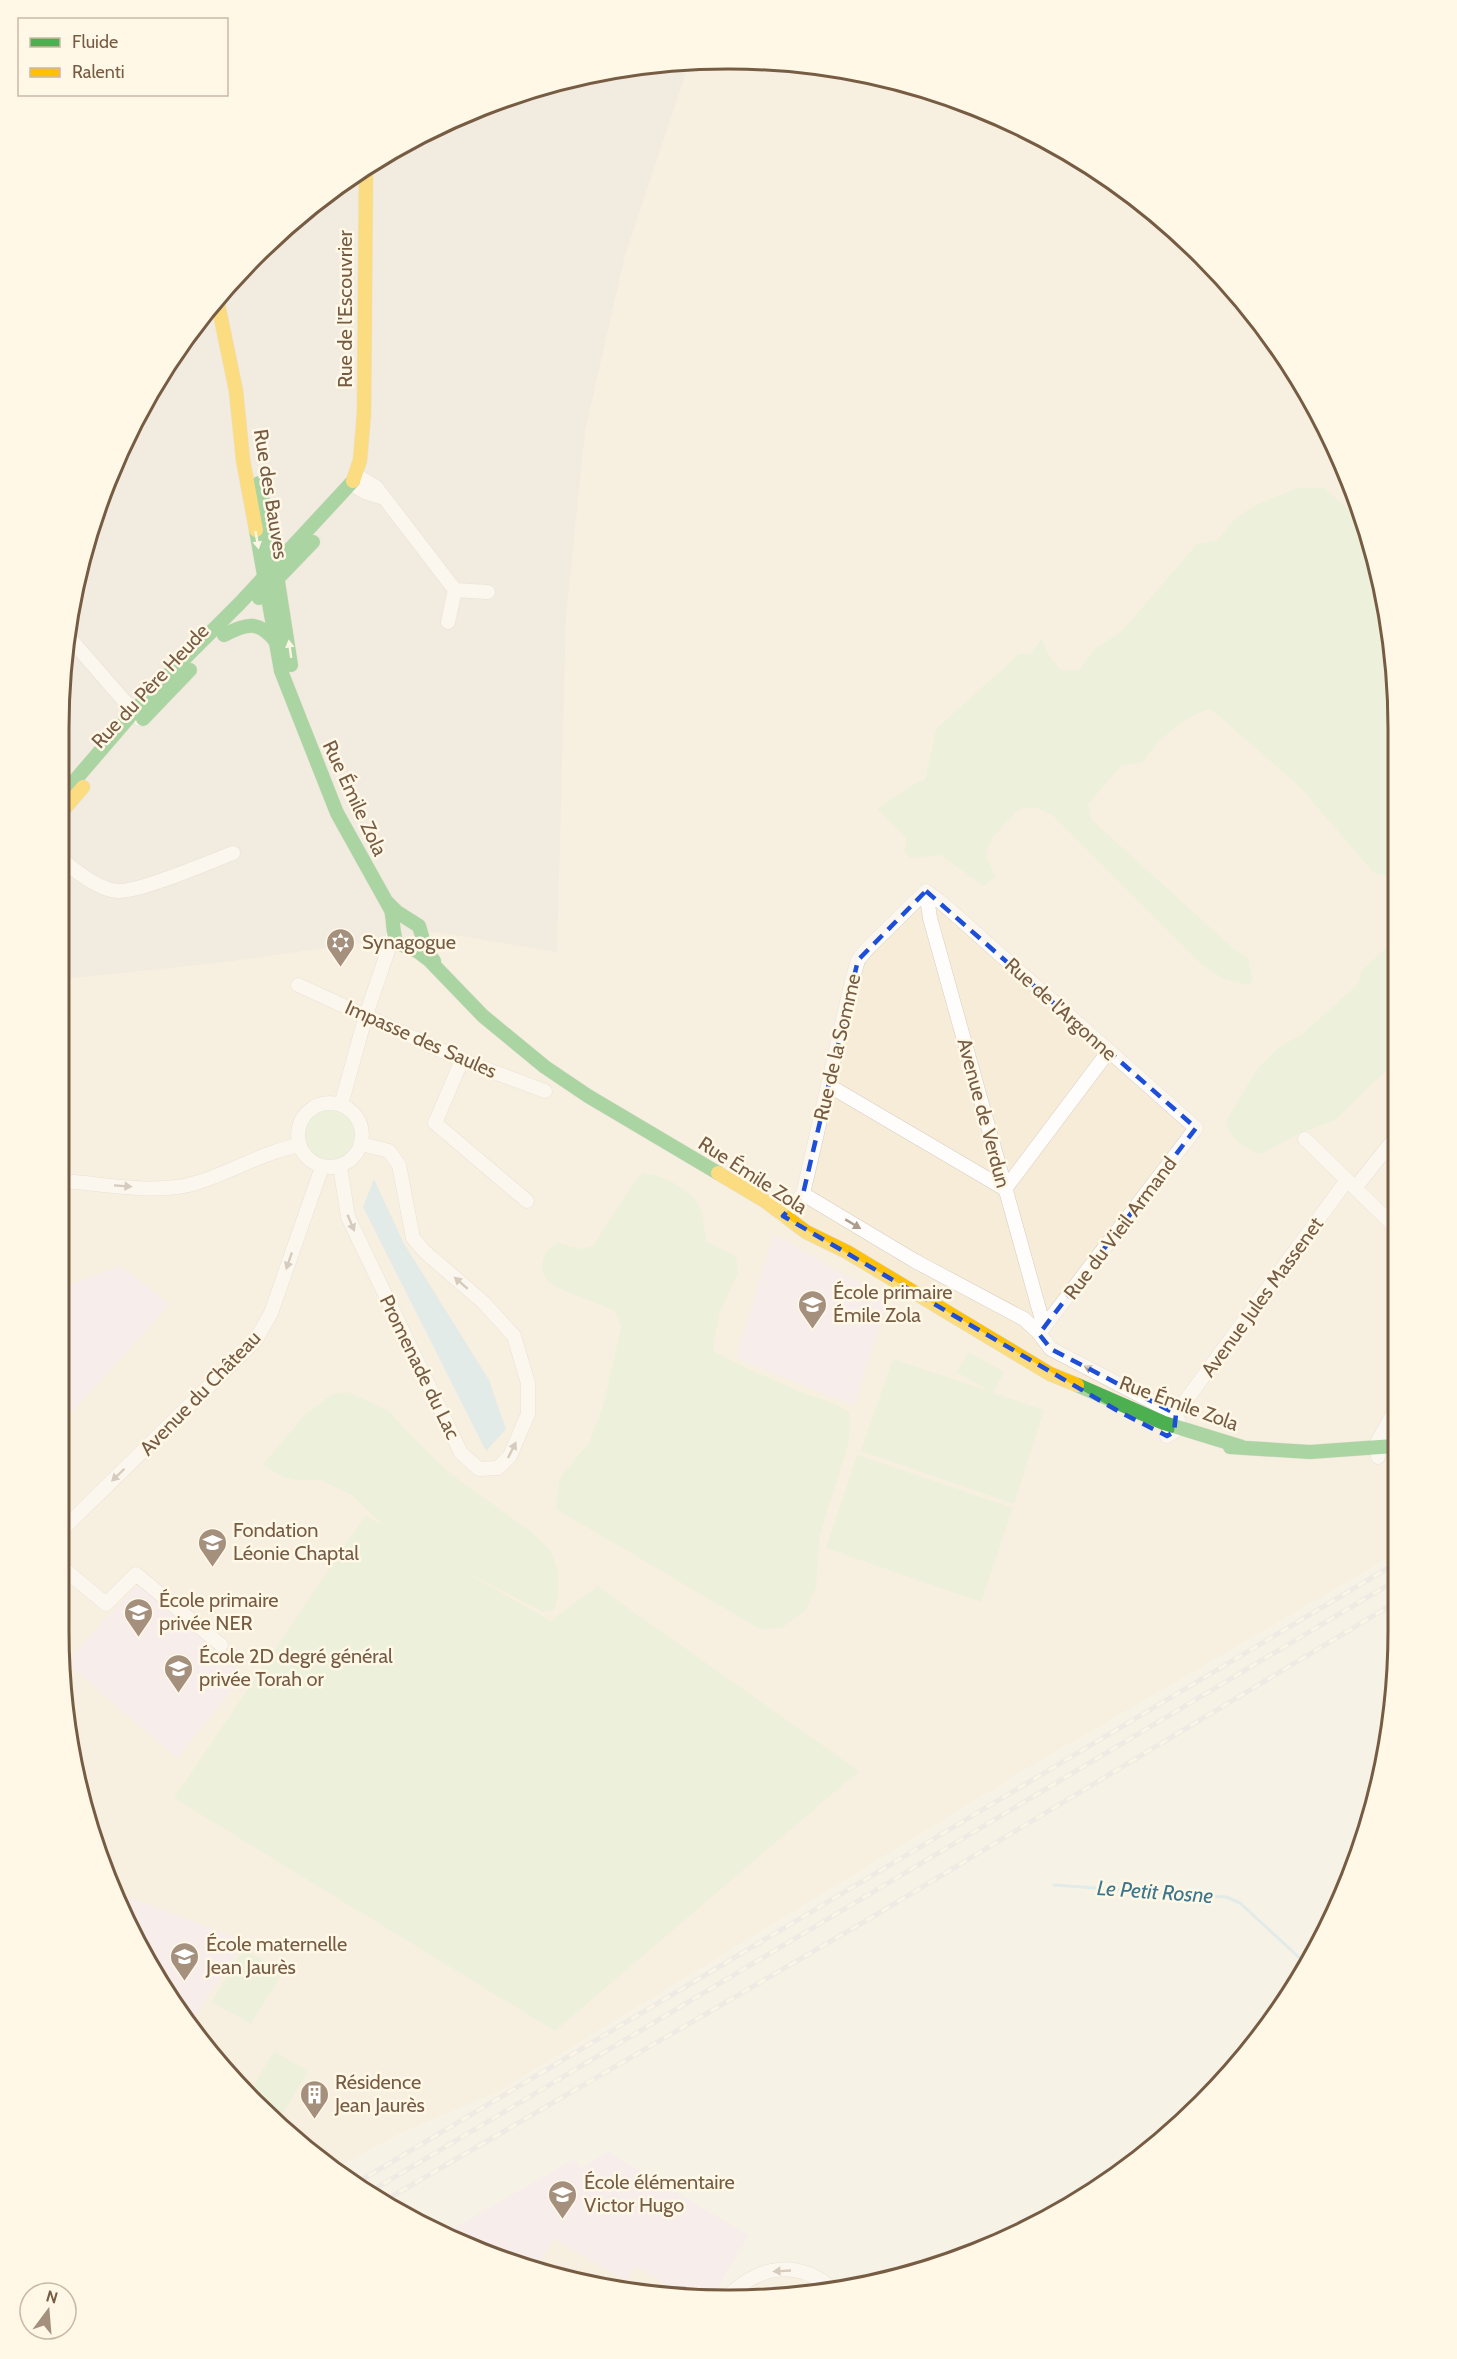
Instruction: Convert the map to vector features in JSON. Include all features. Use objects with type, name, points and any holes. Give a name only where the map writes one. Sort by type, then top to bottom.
[{"type":"main road","name":"Rue de l'Escouvrier","points":[[358,482],[364,413],[366,178]]},
{"type":"main road","name":"Rue des Bauves","points":[[219,310],[240,418],[269,527],[271,582]]},
{"type":"main road","name":"Rue des Bauves","points":[[240,418],[243,460],[271,582]]},
{"type":"main road","points":[[271,582],[304,534],[358,482]]},
{"type":"main road","points":[[271,582],[358,482]]},
{"type":"main road","points":[[269,527],[284,536],[304,534]]},
{"type":"main road","name":"Rue du Père Heude","points":[[69,788],[138,717],[224,635],[271,582]]},
{"type":"main road","name":"Rue du Père Heude","points":[[69,803],[138,717],[150,693],[271,582]]},
{"type":"main road","name":"Rue Émile Zola","points":[[271,582],[276,642],[282,671],[337,813],[387,902],[393,915],[394,931]]},
{"type":"main road","name":"Rue Émile Zola","points":[[271,582],[291,652],[296,708]]},
{"type":"main road","points":[[224,635],[242,625],[254,625],[267,631],[276,642]]},
{"type":"main road","name":"Rue Émile Zola","points":[[387,902],[412,922]]},
{"type":"main road","points":[[402,922],[412,922],[420,929],[421,936],[419,943],[407,948],[397,943],[394,931],[402,922]]},
{"type":"main road","name":"Rue Émile Zola","points":[[421,936],[426,950],[438,968]]},
{"type":"main road","name":"Rue Émile Zola","points":[[407,948],[420,953],[438,968],[483,1016],[545,1067],[588,1096],[765,1201],[806,1232],[847,1252],[1040,1368],[1070,1382],[1118,1411],[1173,1426],[1199,1446],[1285,1451],[1332,1460],[1377,1453],[1388,1448]]},
{"type":"main road","name":"Rue Émile Zola","points":[[1377,1453],[1388,1454]]},
{"type":"street","points":[[358,482],[384,498],[403,519],[455,590],[448,622]]},
{"type":"street","points":[[455,590],[488,592]]},
{"type":"street","points":[[75,644],[138,717]]},
{"type":"street","points":[[69,866],[92,882],[117,891],[140,888],[233,853]]},
{"type":"street","name":"Rue de l'Argonne","points":[[926,891],[1196,1128]]},
{"type":"street","name":"Rue de la Somme","points":[[803,1194],[858,960],[926,891]]},
{"type":"street","name":"Avenue de Verdun","points":[[926,891],[930,918],[1041,1329]]},
{"type":"street","points":[[341,1105],[366,1015],[394,931]]},
{"type":"street","points":[[385,958],[391,953],[407,948]]},
{"type":"street","name":"Impasse des Saules","points":[[298,985],[462,1060],[545,1091]]},
{"type":"street","points":[[828,1085],[1005,1189],[1108,1052]]},
{"type":"street","points":[[462,1060],[435,1122],[526,1202]]},
{"type":"street","points":[[331,1103],[341,1105],[356,1117],[361,1125],[361,1144],[353,1158],[340,1166],[322,1167],[312,1162],[300,1146],[300,1125],[312,1109],[331,1103]]},
{"type":"street","name":"Rue du Vieil Armand","points":[[1041,1329],[1196,1128]]},
{"type":"street","points":[[1305,1139],[1388,1220]]},
{"type":"street","name":"Promenade du Lac","points":[[340,1166],[348,1217],[461,1453],[479,1469],[498,1468],[510,1456],[528,1414],[528,1383],[514,1336],[484,1303],[412,1238],[399,1165],[389,1151],[361,1144]]},
{"type":"street","name":"Avenue Jules Massenet","points":[[1173,1426],[1351,1184],[1388,1145]]},
{"type":"street","points":[[69,1181],[160,1188],[195,1183],[278,1149],[300,1146]]},
{"type":"street","name":"Avenue du Château","points":[[69,1523],[255,1341],[271,1313],[322,1167]]},
{"type":"street","points":[[783,1216],[803,1194],[915,1261],[1041,1329],[1051,1349],[1173,1426]]},
{"type":"street","points":[[1377,1453],[1382,1432],[1388,1422]]},
{"type":"street","points":[[69,1573],[106,1604],[136,1574],[221,1645]]},
{"type":"street","points":[[734,2290],[756,2274],[779,2270],[798,2270],[825,2282]]},
{"type":"highlighted area","points":[[926,891],[1196,1128],[1039,1334],[1051,1349],[1176,1414],[1174,1432],[1167,1436],[1118,1411],[783,1216],[803,1194],[858,960]]},
{"type":"shaded area","points":[[685,70],[772,70],[815,75],[899,91],[981,119],[1058,157],[1130,205],[1195,262],[1252,327],[1300,399],[1338,476],[1353,517],[1366,558],[1375,600],[1387,685],[1388,1558],[1039,1761],[499,2091],[398,2134],[342,2165],[262,2097],[205,2032],[157,1960],[119,1883],[91,1801],[82,1759],[70,1674],[69,1630],[69,728],[70,685],[75,642],[91,558],[119,476],[137,437],[157,399],[205,327],[262,262],[294,233],[327,205],[399,157],[476,119],[517,104],[558,91],[642,75]]},
{"type":"shaded area","points":[[687,70],[625,255],[585,431],[566,616],[557,952],[438,932],[225,962],[69,978],[69,728],[70,685],[75,642],[91,558],[119,476],[137,437],[180,362],[233,294],[262,262],[294,233],[362,180],[437,137],[517,104],[558,91],[600,82]]},
{"type":"shaded area","name":"École primaire Émile Zola","points":[[774,1234],[888,1300],[854,1406],[736,1358]]},
{"type":"shaded area","points":[[120,1266],[170,1304],[69,1415],[69,1285]]},
{"type":"shaded area","points":[[140,1582],[243,1676],[177,1758],[70,1665],[70,1658]]},
{"type":"shaded area","points":[[124,1895],[245,1942],[194,2016],[157,1960]]},
{"type":"shaded area","points":[[608,2152],[749,2235],[717,2290],[670,2287],[635,2266],[627,2281],[554,2238],[539,2262],[476,2240],[452,2229],[574,2159],[580,2168]]},
{"type":"shaded area","points":[[554,2238],[626,2280],[635,2265],[670,2287],[600,2277],[539,2262]]},
{"type":"shaded area","points":[[795,2276],[812,2284],[744,2290],[758,2281]]},
{"type":"green space","points":[[1297,488],[1324,488],[1351,511],[1353,517],[1366,558],[1375,600],[1387,685],[1388,876],[1374,873],[1299,786],[1211,709],[1191,717],[1172,730],[1155,746],[1142,763],[1122,765],[1088,804],[1092,820],[1234,949],[1248,958],[1253,980],[1249,985],[1224,979],[1201,964],[1051,814],[1035,807],[1018,810],[992,838],[986,854],[995,877],[984,886],[940,855],[911,858],[904,851],[907,838],[877,809],[914,784],[925,780],[936,729],[1019,654],[1030,654],[1042,638],[1048,654],[1061,670],[1079,670],[1096,648],[1121,632],[1197,544],[1218,540],[1234,520],[1262,502]]},
{"type":"green space","points":[[1388,946],[1388,1069],[1335,1120],[1300,1133],[1261,1154],[1244,1146],[1234,1138],[1226,1121],[1258,1068],[1280,1046],[1300,1036],[1358,984],[1362,970]]},
{"type":"green space","points":[[329,1107],[339,1109],[348,1115],[354,1124],[356,1134],[354,1144],[348,1153],[339,1159],[329,1161],[319,1159],[310,1153],[304,1144],[302,1134],[304,1124],[310,1115],[319,1109]]},
{"type":"green space","points":[[643,1173],[670,1181],[687,1191],[699,1206],[707,1242],[736,1256],[738,1273],[719,1314],[713,1351],[849,1412],[851,1428],[846,1452],[820,1534],[816,1588],[806,1610],[782,1628],[760,1629],[556,1509],[559,1482],[563,1473],[589,1443],[603,1406],[621,1328],[616,1312],[563,1290],[549,1281],[542,1269],[543,1260],[549,1249],[558,1243],[582,1249],[593,1246],[636,1179]]},
{"type":"green space","points":[[968,1352],[1004,1372],[993,1393],[1044,1410],[1014,1504],[861,1451],[893,1359],[991,1392],[957,1372]]},
{"type":"green space","points":[[348,1392],[389,1411],[413,1438],[451,1474],[530,1531],[551,1551],[558,1572],[558,1596],[555,1609],[543,1612],[453,1565],[551,1621],[597,1586],[859,1771],[555,2031],[174,1798],[365,1516],[383,1525],[352,1495],[321,1480],[296,1480],[283,1477],[263,1464],[305,1415],[331,1395]]},
{"type":"green space","points":[[857,1455],[1013,1508],[981,1602],[826,1548]]},
{"type":"green space","points":[[243,1949],[283,1972],[251,2024],[212,2002]]},
{"type":"green space","points":[[274,2051],[308,2071],[282,2115],[253,2087]]},
{"type":"water","points":[[374,1179],[403,1242],[489,1380],[506,1429],[486,1451],[363,1207]]},
{"type":"waterway","name":"Le Petit Rosne","points":[[1054,1885],[1226,1897],[1240,1903],[1301,1959]]},
{"type":"railway","points":[[363,2179],[1388,1568]]},
{"type":"railway","points":[[376,2188],[1388,1585]]},
{"type":"railway","points":[[391,2197],[869,1919],[1388,1607]]},
{"type":"traffic: fast","points":[[69,787],[150,693],[240,603],[353,481]]},
{"type":"traffic: fast","points":[[259,483],[272,543],[291,665]]},
{"type":"traffic: fast","points":[[256,530],[281,671],[337,813],[391,910],[397,943],[417,951],[429,960],[483,1016],[545,1067],[588,1096],[718,1173]]},
{"type":"traffic: fast","points":[[259,598],[313,542]]},
{"type":"traffic: fast","points":[[224,635],[239,628],[252,626],[264,630],[276,642]]},
{"type":"traffic: fast","points":[[143,719],[190,670]]},
{"type":"traffic: fast","points":[[388,903],[397,912],[419,926],[426,950],[434,961]]},
{"type":"traffic: fast","points":[[1077,1385],[1164,1423],[1242,1447]]},
{"type":"traffic: fast","points":[[1230,1447],[1310,1452],[1388,1446]]},
{"type":"traffic: slow","points":[[353,481],[360,460],[364,413],[366,178]]},
{"type":"traffic: slow","points":[[219,310],[236,391],[243,460],[256,530]]},
{"type":"traffic: slow","points":[[69,803],[83,787]]},
{"type":"traffic: slow","points":[[718,1173],[765,1201],[806,1232],[847,1252],[1050,1374],[1077,1385]]},
{"type":"place","name":"Synagogue","points":[[341,968]]},
{"type":"place","name":"École primaire Émile Zola","points":[[812,1330]]},
{"type":"place","name":"Fondation Léonie Chaptal","points":[[212,1568]]},
{"type":"place","name":"École primaire privée NER","points":[[138,1638]]},
{"type":"place","name":"École 2D degré général privée Torah or","points":[[178,1694]]},
{"type":"place","name":"École maternelle Jean Jaurès","points":[[185,1982]]},
{"type":"place","name":"Résidence Jean Jaurès","points":[[314,2120]]},
{"type":"place","name":"École élémentaire Victor Hugo","points":[[563,2220]]}]
